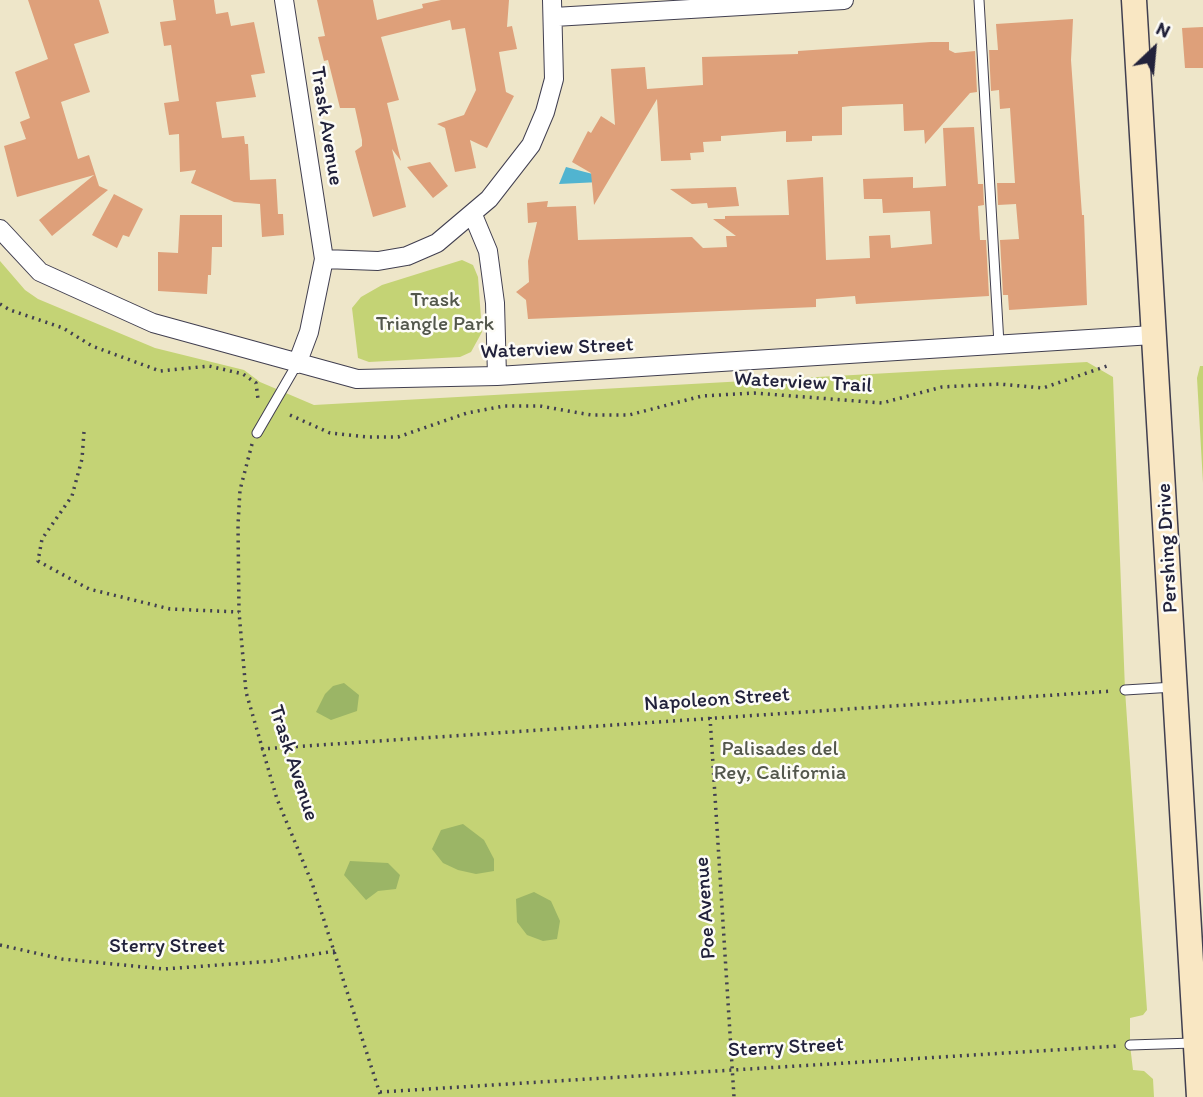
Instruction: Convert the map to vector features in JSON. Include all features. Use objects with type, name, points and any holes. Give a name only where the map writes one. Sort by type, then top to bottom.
[{"type":"main road","name":"Pershing Drive","points":[[1134,0],[1176,687],[1195,867],[1195,1043],[1199,1097]]},
{"type":"street","name":"Trask Avenue","points":[[284,0],[324,259]]},
{"type":"street","points":[[297,364],[309,332],[324,259],[378,261],[407,256],[437,243],[473,215],[506,179],[531,145],[545,112],[554,79],[553,8],[844,0]]},
{"type":"street","points":[[473,215],[490,264],[496,314],[497,376]]},
{"type":"street","name":"Waterview Street","points":[[0,229],[26,259],[59,282],[153,323],[357,379],[497,376],[1153,335]]},
{"type":"lane","points":[[979,0],[999,344]]},
{"type":"lane","points":[[257,433],[297,364]]},
{"type":"lane","points":[[1125,690],[1176,687]]},
{"type":"lane","points":[[1130,1045],[1195,1043]]},
{"type":"path","points":[[0,304],[63,328],[92,346],[160,371],[209,366],[243,374],[256,383],[258,399]]},
{"type":"path","name":"Waterview Trail","points":[[290,415],[330,433],[368,438],[398,436],[467,414],[504,406],[540,406],[591,415],[629,415],[702,396],[754,393],[882,403],[942,387],[999,384],[1043,388],[1110,365]]},
{"type":"path","points":[[243,374],[246,368]]},
{"type":"path","points":[[84,432],[82,460],[72,496],[42,539],[37,561],[89,589],[170,610],[239,612]]},
{"type":"path","name":"Trask Avenue","points":[[257,433],[240,490],[239,612],[246,692],[261,749],[335,951],[380,1094]]},
{"type":"path","name":"Napoleon Street","points":[[261,749],[1125,690]]},
{"type":"path","name":"Poe Avenue","points":[[710,717],[734,1097]]},
{"type":"path","name":"Sterry Street","points":[[0,945],[62,959],[164,969],[273,961],[335,951]]},
{"type":"path","name":"Sterry Street","points":[[380,1094],[1130,1045]]},
{"type":"green space","name":"Trask Triangle Park","points":[[462,260],[473,265],[478,277],[482,332],[471,352],[460,357],[369,362],[358,358],[352,308],[361,297],[382,285]]},
{"type":"green space","name":"Palisades del Rey, California","points":[[0,261],[25,290],[38,299],[155,348],[244,370],[260,382],[314,405],[1087,362],[1113,377],[1125,690],[1147,1010],[1143,1015],[1130,1018],[1130,1045],[1133,1070],[1144,1071],[1153,1079],[1154,1097],[0,1097]]},
{"type":"green space","points":[[1200,366],[1203,366],[1203,483],[1197,378]]},
{"type":"green space","points":[[344,683],[359,695],[357,711],[331,720],[316,712],[325,694],[333,686]]},
{"type":"green space","points":[[463,824],[484,840],[494,859],[494,871],[476,874],[458,870],[443,863],[432,849],[441,830]]},
{"type":"green space","points":[[350,861],[388,863],[400,875],[396,889],[378,891],[366,900],[344,875]]},
{"type":"green space","points":[[534,892],[551,901],[560,921],[557,939],[543,941],[527,935],[517,922],[516,899]]},
{"type":"water","points":[[566,167],[604,177],[600,182],[559,184]]},
{"type":"building","points":[[28,0],[99,0],[109,33],[74,44],[90,92],[61,102],[78,159],[89,155],[99,186],[108,190],[52,236],[39,220],[94,175],[17,197],[4,146],[26,139],[20,122],[30,118],[15,72],[48,59]]},
{"type":"building","points":[[173,0],[214,0],[216,14],[228,12],[231,26],[254,22],[265,73],[251,75],[256,97],[216,102],[222,138],[244,136],[245,144],[248,144],[250,180],[276,179],[278,214],[283,214],[284,235],[262,237],[260,204],[234,202],[191,183],[196,170],[180,172],[179,134],[169,135],[164,103],[179,101],[171,45],[164,46],[160,22],[176,20]]},
{"type":"building","points":[[317,0],[373,0],[377,20],[423,8],[422,4],[441,0],[509,0],[507,27],[512,26],[517,49],[499,52],[506,92],[514,96],[487,148],[470,140],[476,168],[455,172],[445,128],[437,124],[464,115],[476,90],[465,28],[452,30],[450,20],[381,37],[399,100],[387,103],[401,161],[392,149],[406,207],[373,217],[355,151],[362,146],[362,140],[355,108],[340,108],[328,60],[324,61],[318,37],[325,36]]},
{"type":"building","points":[[1073,19],[1071,60],[1084,215],[1087,305],[1009,310],[1008,295],[1003,295],[1000,240],[1019,239],[1016,204],[998,205],[997,183],[1015,183],[1010,108],[1000,109],[999,90],[991,91],[989,50],[998,50],[996,24]]},
{"type":"building","points":[[1203,27],[1203,68],[1185,68],[1182,28]]},
{"type":"building","points":[[949,42],[949,50],[955,53],[975,51],[977,92],[970,93],[925,144],[924,130],[904,131],[903,104],[851,106],[842,107],[842,135],[812,136],[812,141],[786,142],[786,131],[721,136],[721,141],[703,142],[704,152],[690,153],[691,160],[661,161],[657,99],[594,205],[591,173],[572,162],[588,131],[591,133],[601,116],[615,125],[611,69],[645,67],[647,89],[703,85],[702,57],[798,54],[798,51]]},
{"type":"building","points":[[974,127],[978,184],[983,184],[984,205],[978,206],[980,240],[986,240],[989,296],[856,304],[855,296],[816,299],[816,307],[528,319],[526,300],[516,292],[529,282],[528,261],[537,222],[528,223],[527,203],[548,201],[547,207],[576,206],[578,240],[692,237],[703,248],[727,247],[726,236],[736,236],[713,219],[725,219],[725,216],[789,215],[787,180],[823,177],[826,260],[870,258],[869,236],[890,235],[891,248],[932,244],[930,211],[883,213],[882,199],[864,199],[863,179],[913,177],[913,188],[946,186],[943,128]]},
{"type":"building","points":[[430,162],[448,186],[433,198],[407,167]]},
{"type":"building","points":[[736,187],[739,206],[708,208],[707,203],[692,204],[670,189]]},
{"type":"building","points":[[114,194],[143,209],[129,237],[123,235],[117,248],[92,235]]},
{"type":"building","points":[[180,215],[222,215],[222,247],[212,247],[207,294],[158,291],[158,252],[178,253]]}]
